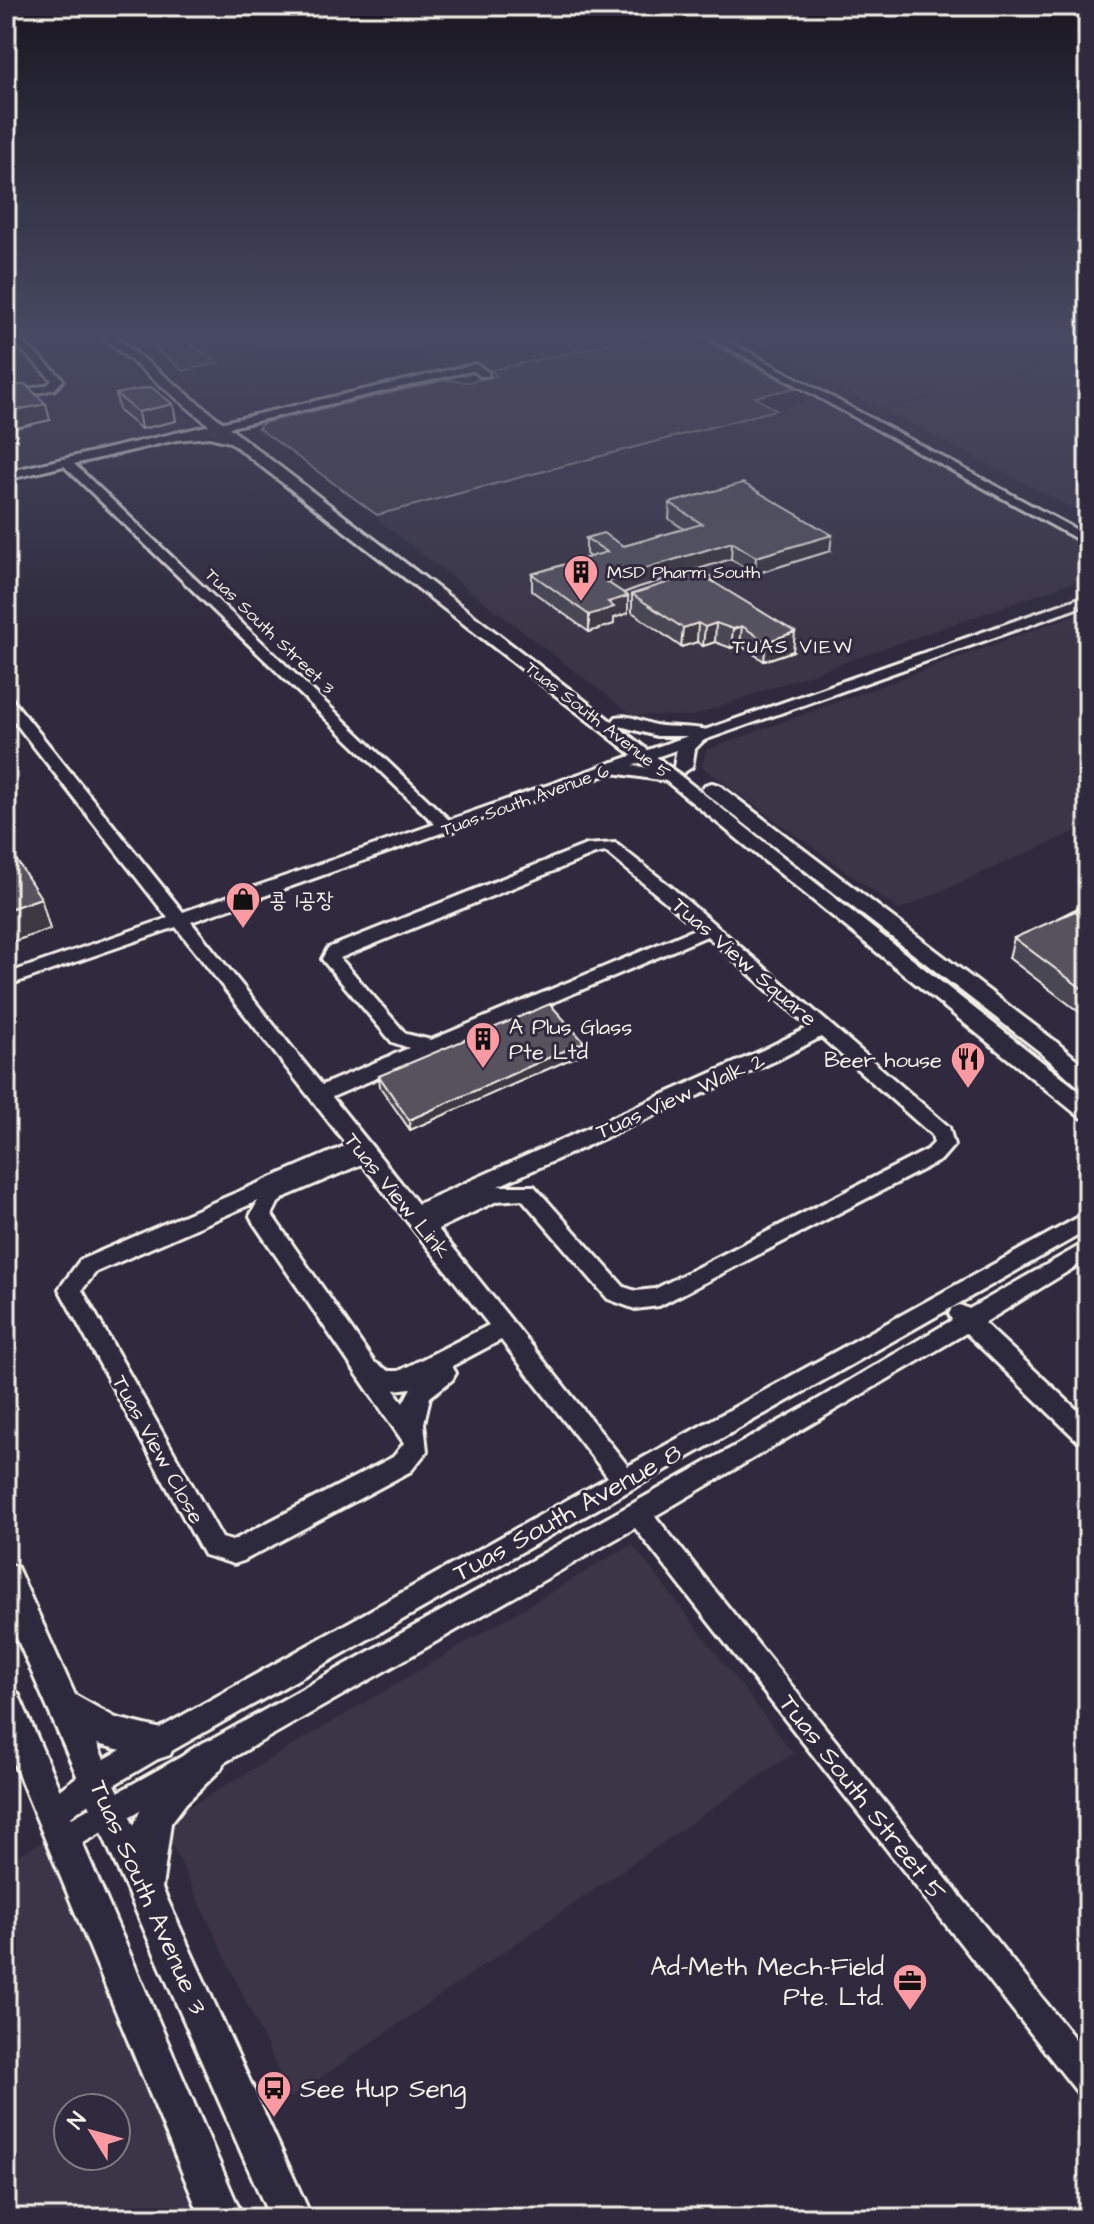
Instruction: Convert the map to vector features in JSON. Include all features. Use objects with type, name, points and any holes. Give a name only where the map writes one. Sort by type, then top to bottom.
[{"type":"main road","name":"Tuas South Avenue 5","points":[[241,438],[301,487],[647,750],[1047,1046],[1088,1082]]},
{"type":"main road","name":"Tuas South Avenue 5","points":[[242,438],[622,721],[647,750]]},
{"type":"main road","points":[[613,768],[677,772],[694,733],[657,731],[622,721]]},
{"type":"main road","name":"Tuas South Avenue 5","points":[[677,772],[1088,1111]]},
{"type":"main road","name":"Tuas South Avenue 3","points":[[6,1577],[291,2218]]},
{"type":"main road","points":[[6,1704],[222,2218]]},
{"type":"main road","points":[[66,1707],[110,1733],[158,1743]]},
{"type":"main road","points":[[146,1889],[150,1832],[157,1817],[165,1801],[209,1757]]},
{"type":"street","points":[[6,476],[171,438]]},
{"type":"street","points":[[899,438],[1088,541]]},
{"type":"street","points":[[918,438],[1088,530]]},
{"type":"street","name":"Tuas South Street 3","points":[[66,462],[443,824]]},
{"type":"street","name":"Tuas South Avenue 6","points":[[443,824],[1088,592]]},
{"type":"street","name":"Tuas South Avenue 6","points":[[694,733],[1088,599]]},
{"type":"street","name":"Tuas View Link","points":[[6,701],[624,1479]]},
{"type":"street","name":"Tuas South Avenue 6","points":[[6,980],[175,916],[613,768],[647,750]]},
{"type":"street","name":"Tuas View Square","points":[[399,1038],[331,959],[334,952],[603,846],[616,850],[942,1132],[944,1145],[934,1155],[659,1297],[635,1300],[616,1293],[527,1191]]},
{"type":"street","points":[[1088,910],[1067,920],[1088,934]]},
{"type":"street","name":"Tuas South Avenue 6","points":[[6,968],[175,916]]},
{"type":"street","points":[[314,1090],[432,1046],[709,929]]},
{"type":"street","name":"Tuas View Walk 2","points":[[418,1221],[537,1160],[770,1055],[822,1028]]},
{"type":"street","points":[[314,1090],[388,1053],[396,1048],[399,1038],[432,1046]]},
{"type":"street","points":[[261,1216],[270,1198],[280,1191],[362,1151]]},
{"type":"street","name":"Tuas View Close","points":[[362,1151],[88,1266],[70,1289],[213,1547],[234,1553],[402,1464],[415,1451],[412,1406],[419,1391],[431,1379],[508,1334]]},
{"type":"street","points":[[418,1221],[494,1194],[527,1191],[537,1160]]},
{"type":"street","points":[[224,1207],[246,1207],[261,1216],[412,1434]]},
{"type":"street","name":"Tuas South Avenue 8","points":[[56,1827],[104,1796],[158,1743],[1088,1220]]},
{"type":"street","name":"Tuas South Avenue 8","points":[[104,1796],[209,1757],[638,1513],[1088,1249]]},
{"type":"street","points":[[946,1300],[1088,1435]]},
{"type":"street","points":[[367,1369],[385,1380],[402,1381],[508,1334]]},
{"type":"street","name":"Tuas South Street 5","points":[[638,1513],[1088,2081]]},
{"type":"shaded area","points":[[6,438],[143,438],[6,469]]},
{"type":"shaded area","points":[[271,438],[670,438],[377,515]]},
{"type":"shaded area","points":[[669,438],[887,438],[1088,548],[1088,577],[692,716],[632,715],[380,522],[377,515]]},
{"type":"shaded area","points":[[937,438],[1088,438],[1088,516]]},
{"type":"shaded area","points":[[1088,610],[1088,826],[899,910],[702,767],[706,750]]},
{"type":"shaded area","name":"See Hup Seng","points":[[632,1544],[793,1753],[291,2098],[162,1823]]},
{"type":"shaded area","points":[[46,1840],[198,2218],[6,2218],[6,1862]]},
{"type":"building","points":[[743,483],[832,535],[756,557],[732,542],[640,570],[607,582],[628,596],[608,602],[614,607],[589,615],[532,574],[607,552],[586,538],[603,533],[624,546],[702,524],[670,503]]},
{"type":"building","points":[[703,571],[714,579],[710,580],[795,632],[766,642],[742,626],[733,629],[716,623],[705,627],[698,623],[683,628],[632,594]]},
{"type":"building","points":[[6,844],[41,898],[6,910]]},
{"type":"building","points":[[1075,911],[1088,920],[1088,993],[1014,938]]},
{"type":"building","name":"A Plus Glass Pte Ltd","points":[[550,1004],[584,1042],[409,1120],[379,1076]]},
{"type":"place","name":"MSD Pharm South","points":[[581,603]]},
{"type":"place","name":"콩 1공장","points":[[243,930]]},
{"type":"place","name":"A Plus Glass Pte Ltd","points":[[483,1070]]},
{"type":"place","name":"Beer house","points":[[968,1090]]},
{"type":"place","name":"Ad-Meth Mech-Field Pte. Ltd.","points":[[910,2012]]},
{"type":"place","name":"See Hup Seng","points":[[274,2119]]},
{"type":"district","name":"TUAS VIEW","points":[[793,646]]}]
